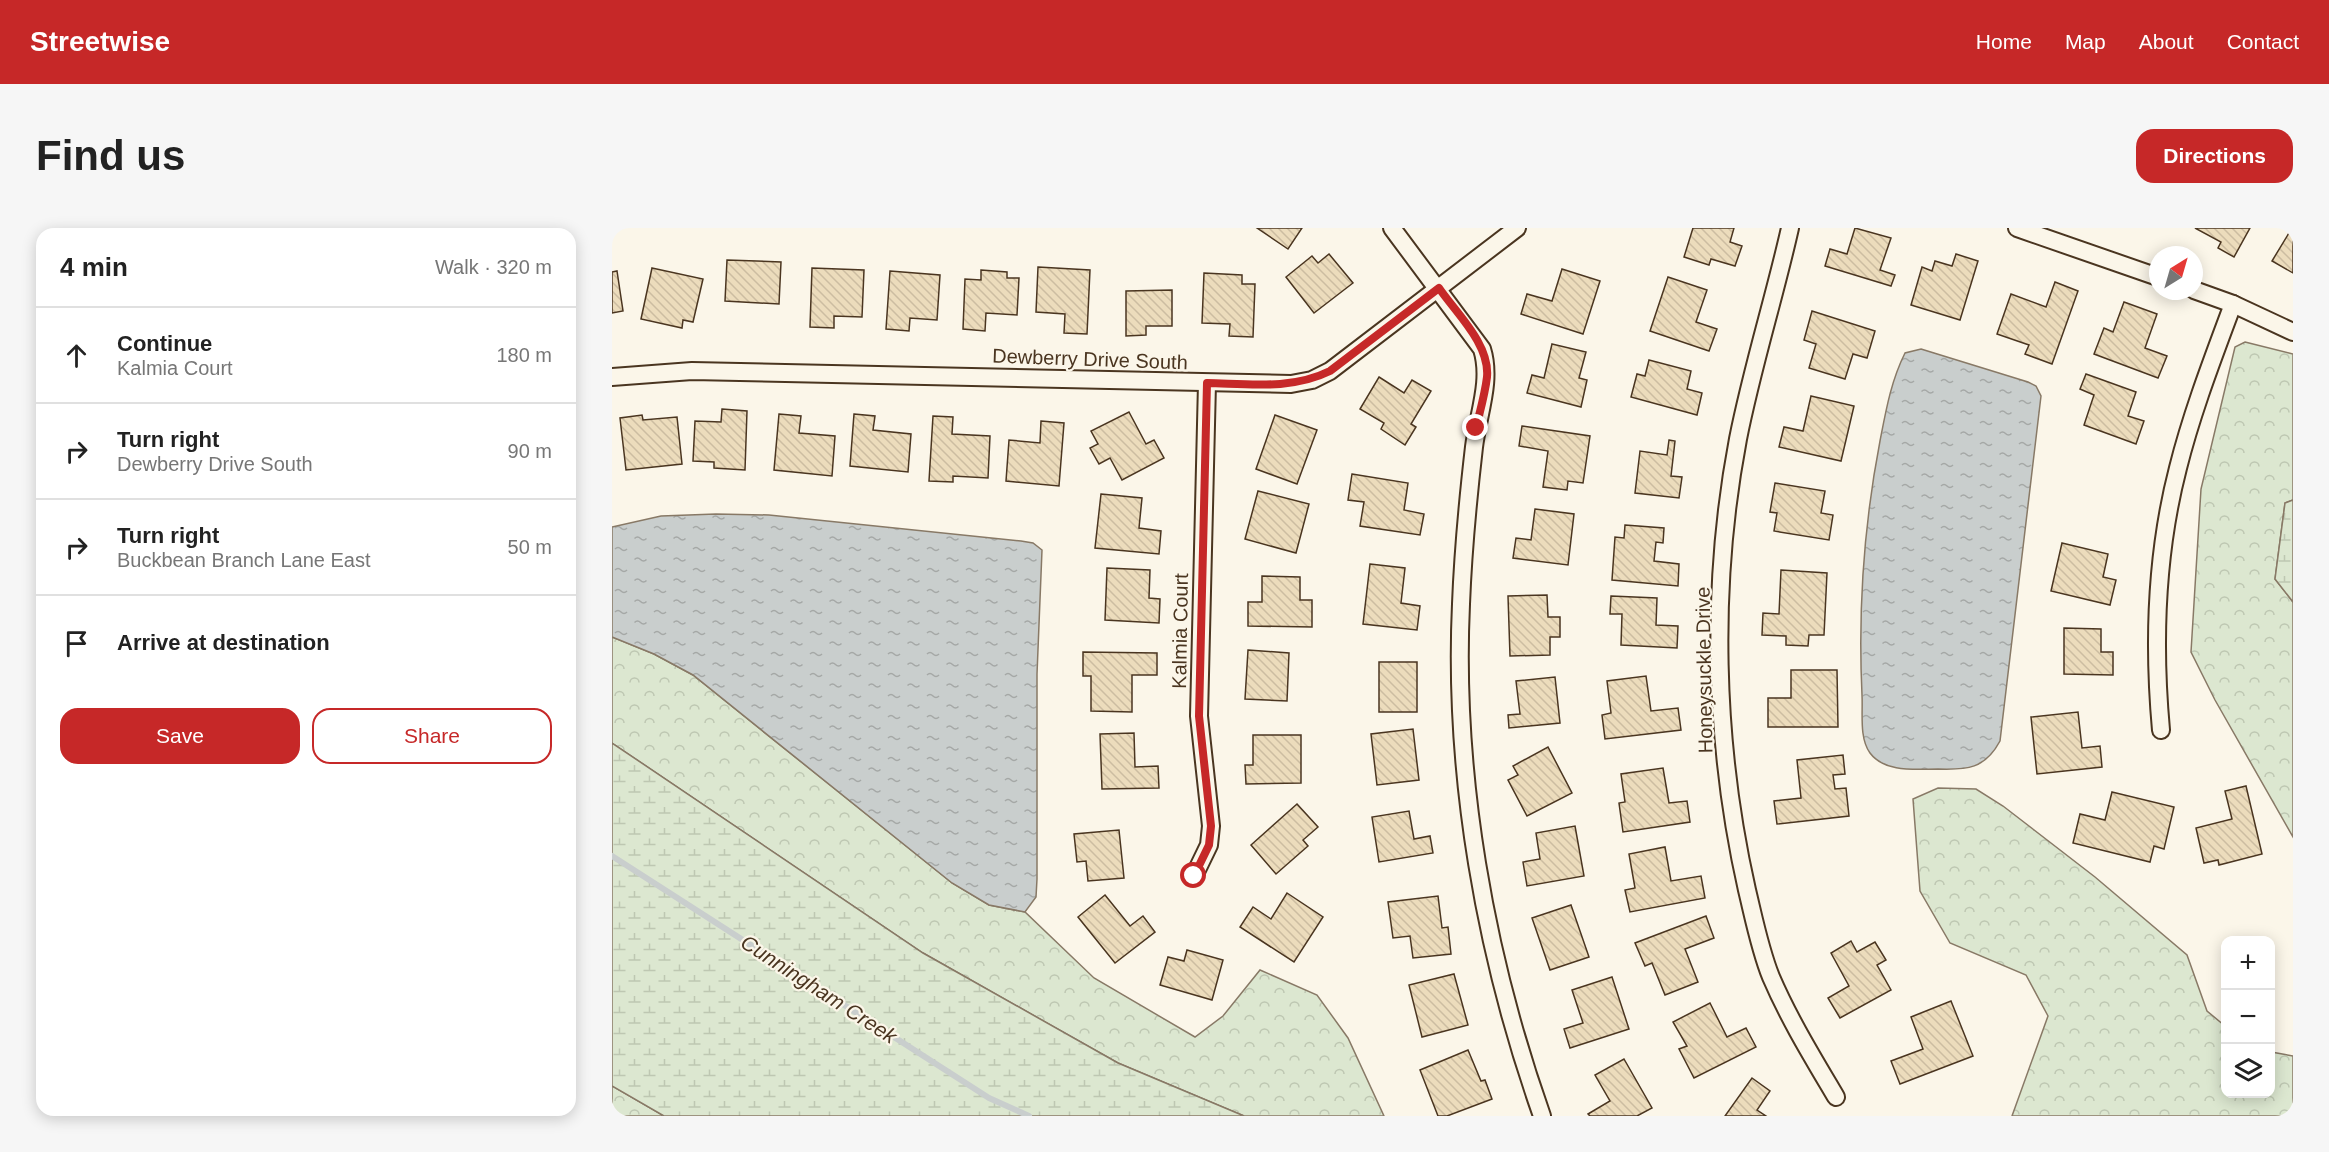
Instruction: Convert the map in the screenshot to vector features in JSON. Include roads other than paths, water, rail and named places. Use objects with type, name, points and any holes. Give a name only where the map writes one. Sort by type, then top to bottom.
[{"type":"street","points":[[1392,228],[1439,288],[1482,349],[1486,362],[1487,376],[1476,428],[1467,508],[1461,607],[1463,705],[1469,797],[1497,967],[1523,1062],[1542,1116]]},
{"type":"street","name":"Dewberry Drive South","points":[[612,377],[692,370],[1292,384],[1312,380],[1330,371],[1517,228]]},
{"type":"street","name":"Honeysuckle Drive","points":[[1790,228],[1755,362],[1738,441],[1726,522],[1721,606],[1723,725],[1731,806],[1758,938],[1788,1014],[1836,1097]]},
{"type":"street","points":[[2017,228],[2149,274]]},
{"type":"street","points":[[2203,293],[2233,304],[2293,332]]},
{"type":"street","points":[[2161,730],[2156,633],[2160,569],[2167,519],[2191,420],[2233,304]]},
{"type":"street","name":"Kalmia Court","points":[[1194,876],[1209,845],[1211,826],[1199,716],[1207,383]]},
{"type":"water","points":[[1921,349],[2028,382],[2036,386],[2041,396],[2000,741],[1988,757],[1981,762],[1958,769],[1911,769],[1884,764],[1870,753],[1863,733],[1862,599],[1866,535],[1874,472],[1896,374],[1905,353]]},
{"type":"water","points":[[769,515],[1021,541],[1033,543],[1042,550],[1037,674],[1037,879],[1036,897],[1025,912],[989,905],[952,883],[693,675],[654,654],[612,637],[612,527],[661,516]]},
{"type":"waterway","name":"Cunningham Creek","points":[[612,856],[989,1098],[1029,1116]]}]
